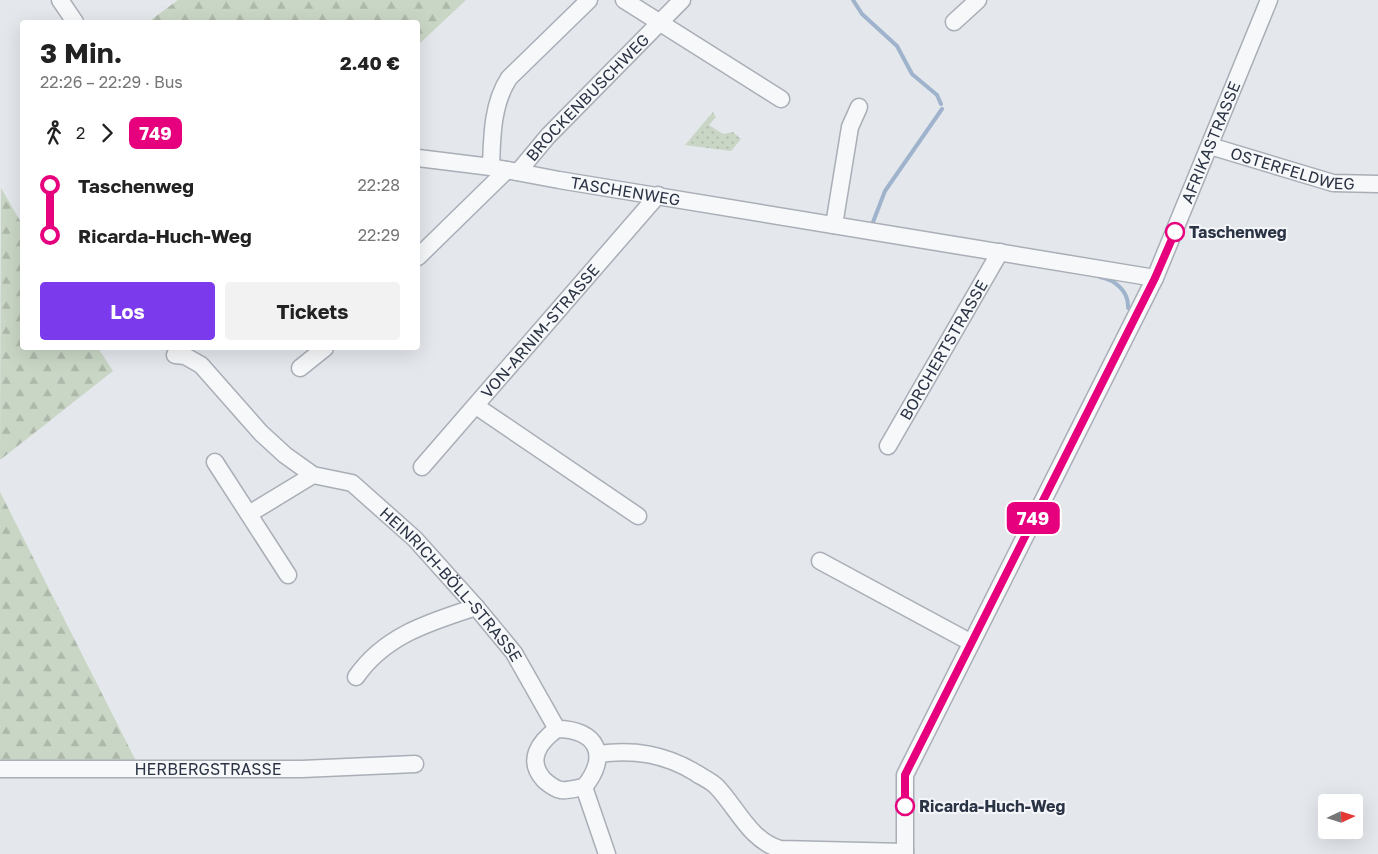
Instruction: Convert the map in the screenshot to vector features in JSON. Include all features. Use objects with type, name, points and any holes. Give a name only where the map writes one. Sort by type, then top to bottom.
[{"type":"street","points":[[60,0],[74,20]]},
{"type":"street","points":[[505,170],[493,125],[503,87],[589,0]]},
{"type":"street","name":"BROCKENBUSCHWEG","points":[[624,0],[780,100]]},
{"type":"street","points":[[659,23],[682,0]]},
{"type":"street","points":[[954,22],[978,0]]},
{"type":"street","name":"AFRIKASTRASSE","points":[[905,853],[905,775],[970,642],[1155,278],[1269,0]]},
{"type":"street","name":"BROCKENBUSCHWEG","points":[[420,255],[505,170],[554,130],[659,23]]},
{"type":"street","points":[[834,225],[850,127],[859,107]]},
{"type":"street","name":"OSTERFELDWEG","points":[[1210,146],[1333,183],[1378,184]]},
{"type":"street","name":"TASCHENWEG","points":[[420,158],[505,170],[1155,278]]},
{"type":"street","name":"VON-ARNIM-STRASSE","points":[[422,467],[658,195]]},
{"type":"street","name":"BORCHERTSTRASSE","points":[[888,446],[1000,252]]},
{"type":"street","points":[[300,368],[322,350]]},
{"type":"street","name":"HEINRICH-BÖLL-STRASSE","points":[[175,354],[186,356],[201,365],[261,433],[285,455],[313,475],[352,483],[415,539],[476,607],[518,659],[557,729]]},
{"type":"street","points":[[476,406],[638,516]]},
{"type":"street","points":[[215,462],[288,575]]},
{"type":"street","points":[[249,514],[313,475]]},
{"type":"street","points":[[820,561],[970,642]]},
{"type":"street","points":[[356,677],[364,665],[385,647],[420,625],[476,607]]},
{"type":"street","points":[[557,729],[569,729],[582,733],[592,742],[598,754],[595,773],[584,787],[562,790],[554,788],[537,772],[535,758],[540,746],[557,729]]},
{"type":"street","points":[[598,754],[631,752],[666,757],[715,785],[738,816],[771,847],[780,849],[905,853]]},
{"type":"street","name":"HERBERGSTRASSE","points":[[0,769],[302,769],[415,764]]},
{"type":"street","points":[[584,787],[607,854]]},
{"type":"green space","points":[[178,0],[466,0],[420,43],[420,20],[151,20]]},
{"type":"green space","points":[[713,112],[716,117],[709,125],[723,134],[733,132],[741,139],[731,151],[685,145]]},
{"type":"green space","points":[[1,188],[20,221],[20,350],[99,350],[113,371],[0,460]]},
{"type":"green space","points":[[0,492],[137,763],[0,762]]},
{"type":"waterway","points":[[853,0],[862,14],[897,46],[912,74],[937,95],[941,104]]},
{"type":"waterway","points":[[873,222],[885,191],[942,109]]},
{"type":"waterway","points":[[1100,277],[1116,284],[1124,292],[1128,308]]},
{"type":"bus line","name":"749","points":[[905,806],[905,775],[977,628],[1155,278],[1175,232]]},
{"type":"place","name":"Taschenweg","points":[[1175,232]]},
{"type":"place","name":"Ricarda-Huch-Weg","points":[[905,806]]}]
